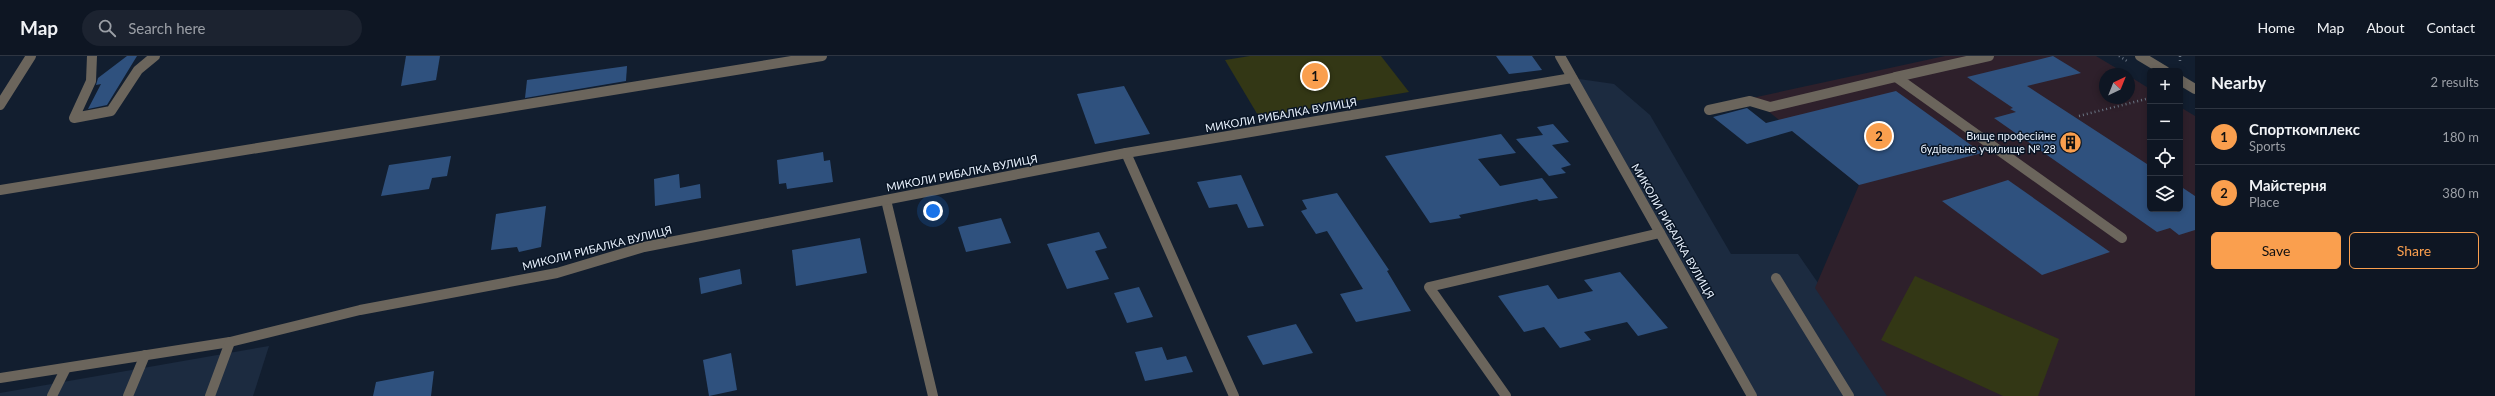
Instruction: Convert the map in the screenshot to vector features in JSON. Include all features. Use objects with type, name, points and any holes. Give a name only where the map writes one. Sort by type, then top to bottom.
[{"type":"street","points":[[0,105],[31,56]]},
{"type":"street","points":[[92,56],[91,81],[74,118],[111,111],[138,70],[155,56]]},
{"type":"street","points":[[0,190],[822,56]]},
{"type":"street","name":"МИКОЛИ РИБАЛКА ВУЛИЦЯ","points":[[1560,56],[1752,396]]},
{"type":"street","points":[[1709,110],[1750,101],[1770,107],[1896,76],[1989,56]]},
{"type":"street","points":[[2140,56],[2160,68]]},
{"type":"street","points":[[1896,76],[2122,238]]},
{"type":"street","name":"МИКОЛИ РИБАЛКА ВУЛИЦЯ","points":[[0,378],[230,342],[360,310],[557,272],[644,246],[1126,153],[1572,78]]},
{"type":"street","points":[[2183,82],[2195,88]]},
{"type":"street","points":[[1126,153],[1234,396]]},
{"type":"street","points":[[886,200],[933,396]]},
{"type":"street","points":[[1506,396],[1429,287],[1660,233]]},
{"type":"street","points":[[1776,278],[1849,396]]},
{"type":"street","points":[[210,396],[230,342]]},
{"type":"street","points":[[128,396],[145,355]]},
{"type":"street","points":[[52,396],[66,368]]},
{"type":"path","points":[[2180,56],[2180,64]]},
{"type":"path","points":[[2079,116],[2147,99]]},
{"type":"shaded area","points":[[1945,56],[2096,56],[2116,68],[2099,68],[2099,104],[2135,104],[2135,80],[2147,87],[2147,212],[2183,212],[2183,109],[2195,116],[2195,396],[1887,396],[1815,288],[1859,185],[1752,98]]},
{"type":"shaded area","points":[[1572,78],[1614,84],[1650,115],[1731,254],[1798,254],[1896,396],[1752,396]]},
{"type":"shaded area","points":[[269,346],[253,396],[0,396],[0,393]]},
{"type":"green space","points":[[1250,56],[1381,56],[1409,92],[1259,117],[1225,60]]},
{"type":"green space","points":[[1915,276],[2059,339],[2038,396],[2003,396],[1881,340]]},
{"type":"building","points":[[127,56],[137,56],[107,105],[88,109],[101,84],[96,85],[98,78]]},
{"type":"building","points":[[406,56],[440,56],[436,80],[401,86]]},
{"type":"building","points":[[1496,56],[1532,56],[1542,70],[1509,74]]},
{"type":"building","name":"Вище професійне будівельне училище № 28","points":[[2053,56],[2081,73],[2027,86],[2147,164],[2147,212],[2183,212],[2183,188],[2195,196],[2195,230],[2179,235],[2170,228],[2157,232],[1994,118],[2016,112],[2010,109],[2013,108],[1967,77]]},
{"type":"building","points":[[627,66],[626,81],[525,98],[527,80]]},
{"type":"building","points":[[1124,86],[1150,134],[1095,144],[1077,94]]},
{"type":"building","points":[[1896,91],[1982,153],[1859,185],[1792,131],[1747,144],[1713,117],[1747,108],[1766,123]]},
{"type":"building","points":[[1553,124],[1569,142],[1552,145],[1571,165],[1561,168],[1566,173],[1549,176],[1516,139],[1543,135],[1537,127]]},
{"type":"building","points":[[1501,134],[1516,153],[1478,159],[1500,186],[1542,178],[1558,198],[1539,201],[1537,199],[1459,215],[1461,218],[1430,223],[1385,156]]},
{"type":"building","points":[[823,152],[824,161],[830,160],[833,182],[787,189],[786,183],[779,184],[777,160]]},
{"type":"building","points":[[451,156],[447,176],[432,178],[429,189],[381,196],[389,165]]},
{"type":"building","points":[[679,174],[680,188],[700,184],[701,198],[655,206],[654,179]]},
{"type":"building","points":[[1241,175],[1264,226],[1248,228],[1237,204],[1209,208],[1197,182]]},
{"type":"building","points":[[2008,180],[2110,252],[2042,275],[1942,201]]},
{"type":"building","points":[[1337,193],[1389,270],[1387,271],[1411,311],[1356,322],[1340,294],[1363,289],[1327,231],[1316,234],[1301,211],[1307,209],[1302,200]]},
{"type":"building","points":[[546,206],[541,247],[519,252],[517,247],[491,250],[496,214]]},
{"type":"building","points":[[1001,218],[1011,243],[966,252],[958,227]]},
{"type":"building","points":[[1099,232],[1107,248],[1095,251],[1109,279],[1067,289],[1047,244]]},
{"type":"building","points":[[860,238],[867,273],[796,286],[792,250]]},
{"type":"building","points":[[740,269],[742,284],[701,294],[699,278]]},
{"type":"building","points":[[1620,272],[1668,328],[1638,336],[1627,322],[1584,332],[1591,340],[1560,348],[1544,327],[1524,332],[1498,296],[1548,285],[1558,299],[1593,291],[1584,280]]},
{"type":"building","points":[[1139,287],[1153,317],[1127,323],[1114,293]]},
{"type":"building","points":[[1296,324],[1313,353],[1263,365],[1247,336]]},
{"type":"building","points":[[1162,347],[1167,360],[1186,356],[1193,372],[1145,381],[1135,352]]},
{"type":"building","points":[[731,353],[737,390],[709,396],[703,360]]},
{"type":"building","points":[[434,371],[431,396],[373,396],[376,382]]},
{"type":"place","name":"Спорткомплекс","points":[[1315,76]]},
{"type":"place","name":"Майстерня","points":[[1879,136]]},
{"type":"place","name":"Вище професійне будівельне училище № 28","points":[[2071,142]]}]
